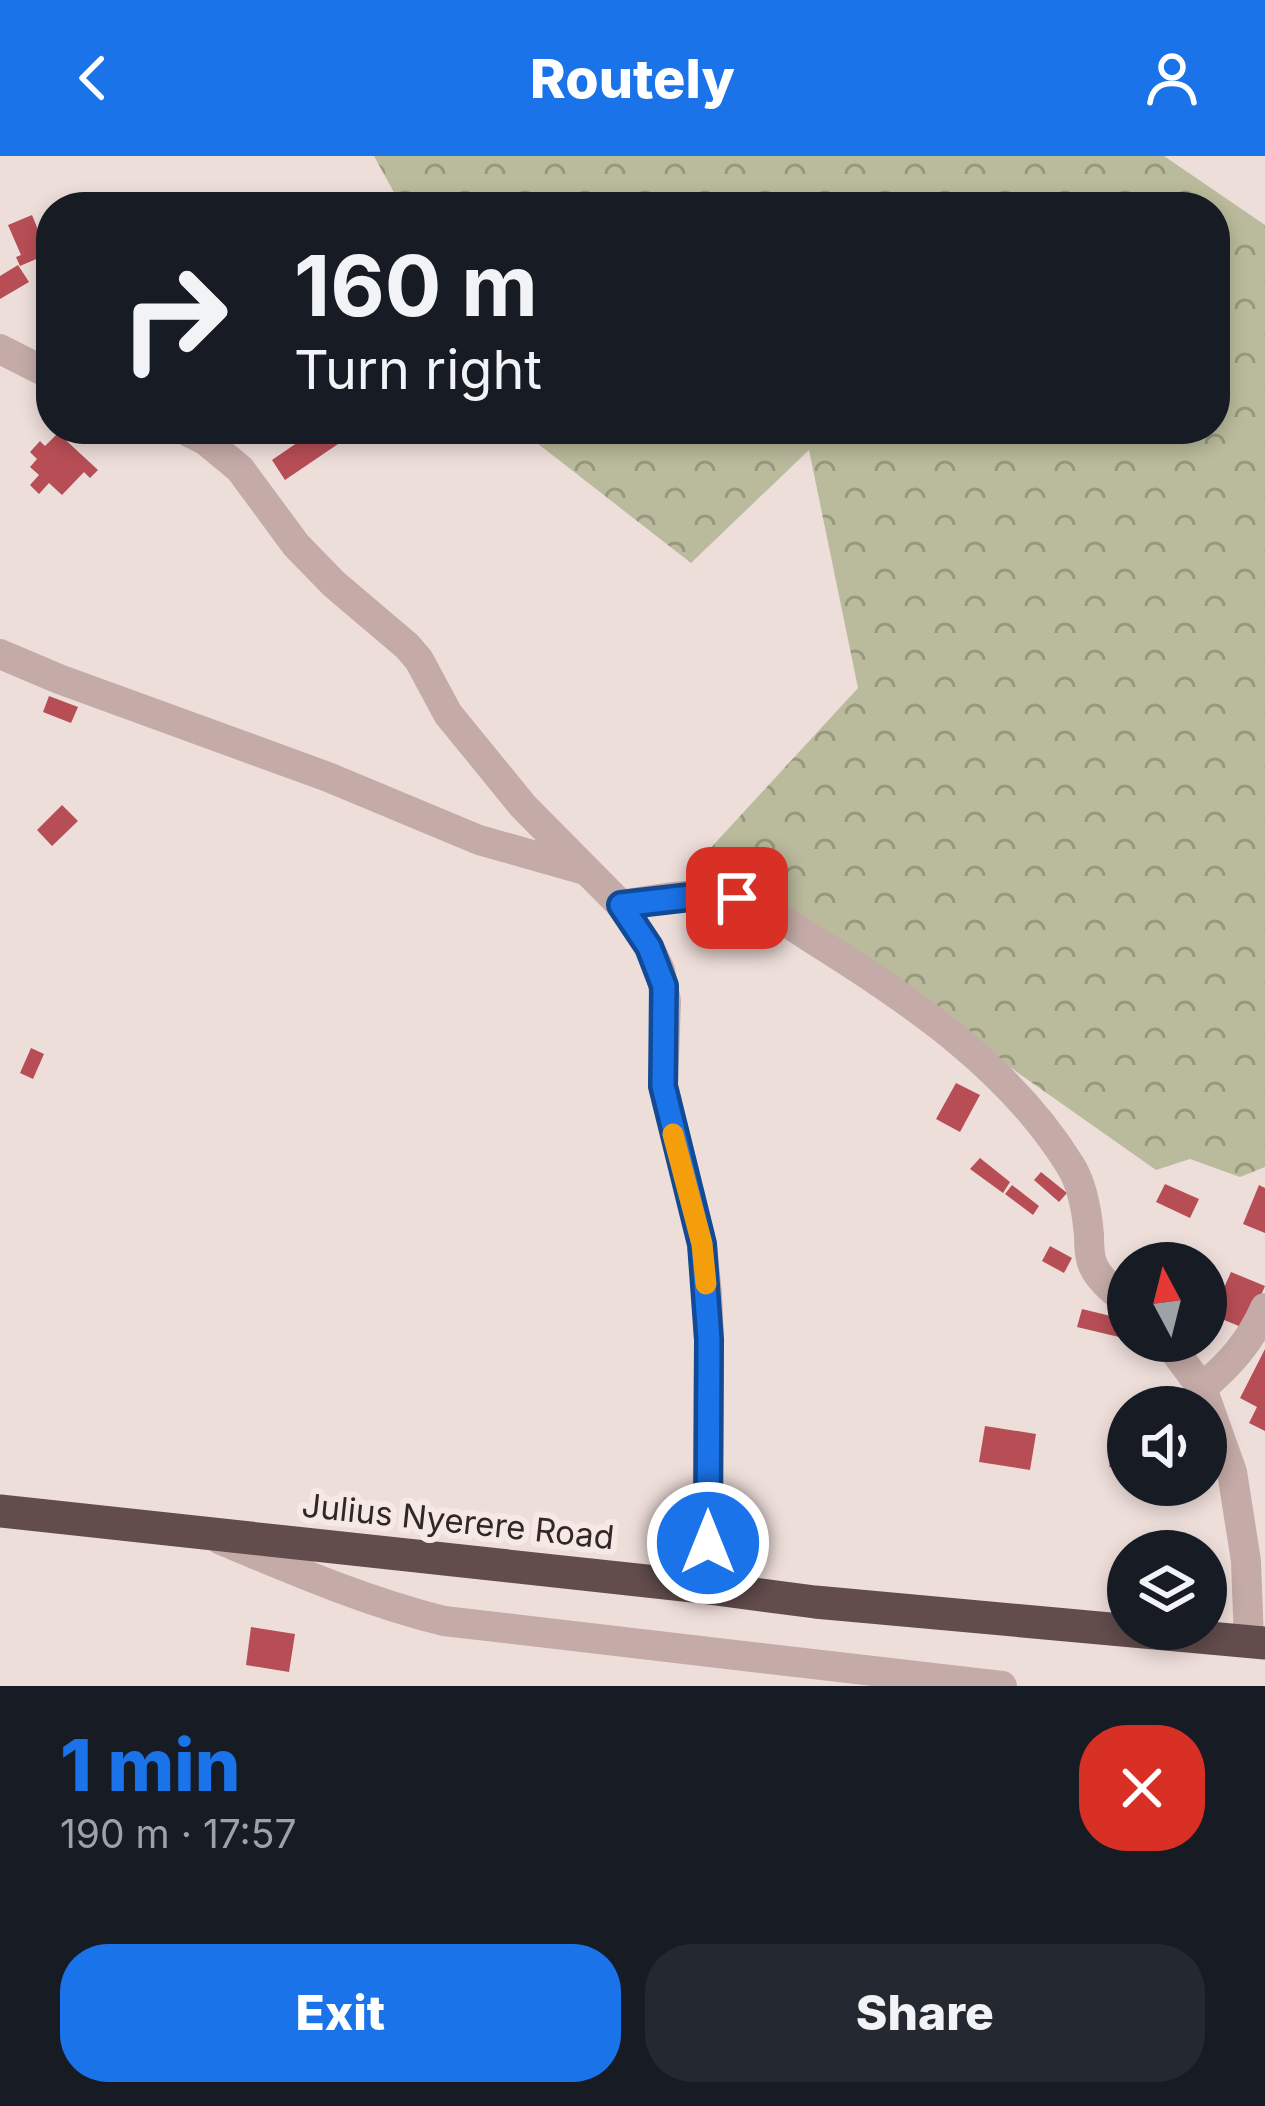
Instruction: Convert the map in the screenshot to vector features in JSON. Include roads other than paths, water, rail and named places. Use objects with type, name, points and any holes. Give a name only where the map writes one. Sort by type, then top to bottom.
[{"type":"highway","name":"Julius Nyerere Road","points":[[0,1511],[860,1607],[1257,1642]]},
{"type":"street","points":[[0,349],[36,368]]},
{"type":"street","points":[[210,444],[240,470],[296,545],[419,660],[448,714],[523,806],[621,905],[649,947],[664,986],[663,1086],[702,1244],[709,1340],[707,1588]]},
{"type":"street","points":[[0,654],[328,777],[479,840],[589,872]]},
{"type":"street","points":[[621,905],[690,897],[750,903],[921,1009],[1006,1086],[1052,1138],[1081,1188],[1092,1263],[1107,1283]]},
{"type":"street","points":[[1204,1386],[1233,1361],[1265,1308]]},
{"type":"street","points":[[1227,1458],[1241,1516],[1257,1642]]},
{"type":"street","points":[[204,1533],[343,1591],[445,1621],[1002,1686]]}]
